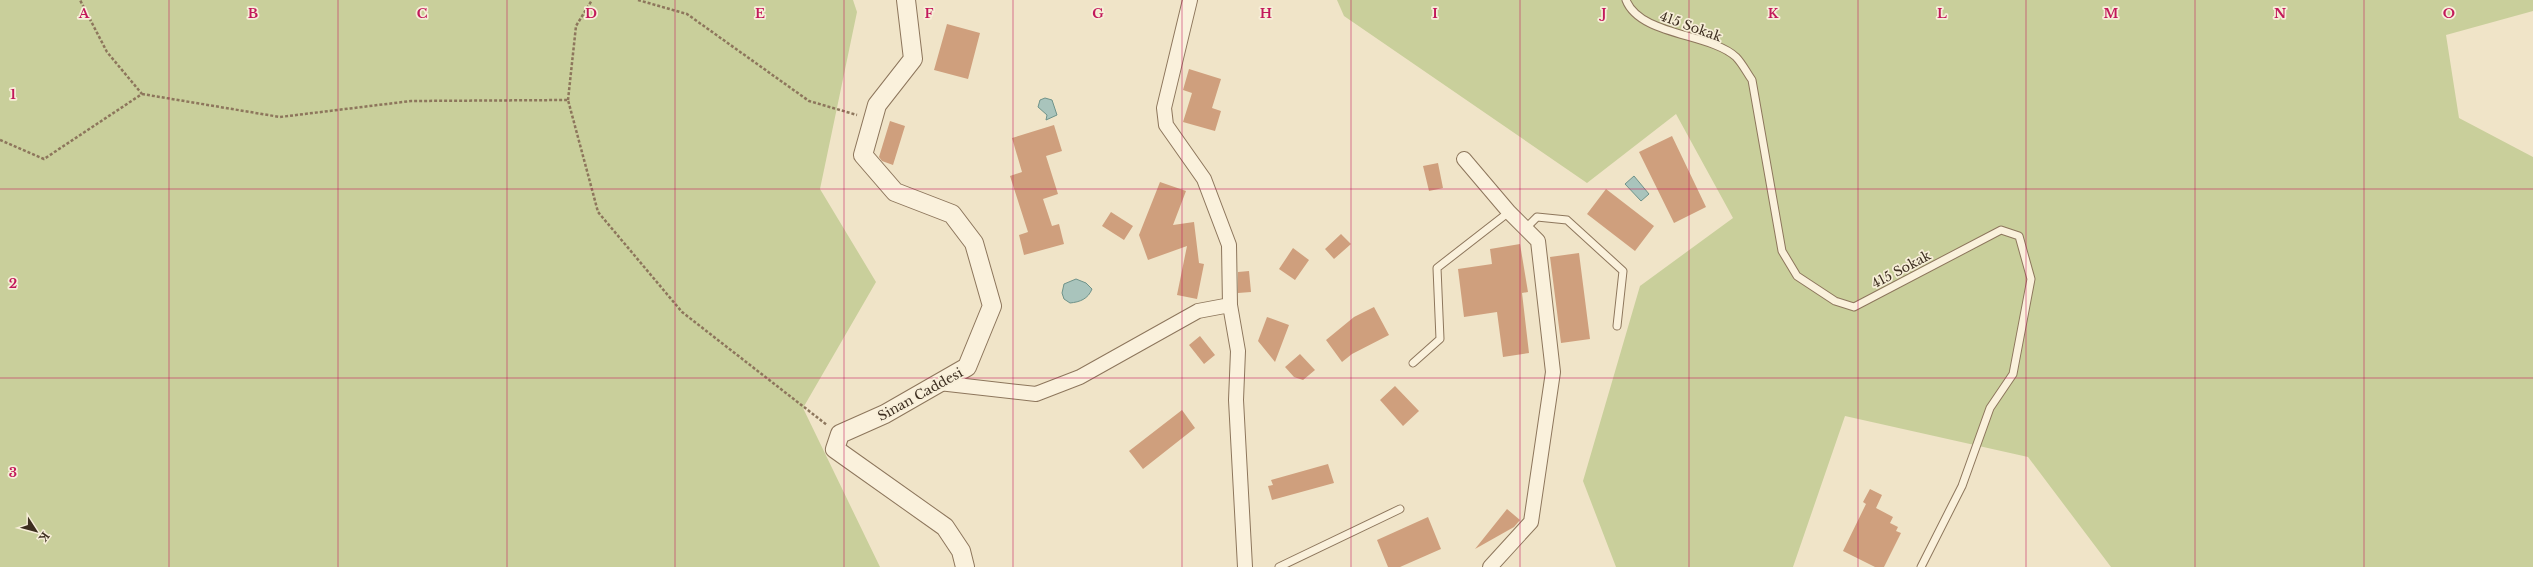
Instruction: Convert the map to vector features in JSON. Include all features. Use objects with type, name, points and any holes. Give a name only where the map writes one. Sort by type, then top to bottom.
[{"type":"street","name":"Sinan Caddesi","points":[[840,434],[885,414],[967,367],[992,306],[974,243],[952,214],[895,192],[863,155],[877,105],[913,59],[906,0]]},
{"type":"street","points":[[1190,0],[1164,108],[1166,125],[1204,179],[1229,245],[1230,305],[1238,351],[1236,400],[1245,567]]},
{"type":"street","points":[[1464,159],[1509,212],[1538,241],[1554,372],[1531,522],[1490,567]]},
{"type":"street","points":[[939,383],[1036,394],[1080,377],[1198,311],[1230,305]]},
{"type":"street","points":[[840,434],[835,449],[944,527],[961,551],[965,567]]},
{"type":"lane","name":"415 Sokak","points":[[1626,0],[1627,4],[1649,23],[1718,47],[1736,57],[1752,80],[1782,251],[1797,276],[1835,301],[1854,307],[2001,230],[2019,236],[2031,279],[2013,374],[1990,408],[1962,486],[1921,567]]},
{"type":"lane","points":[[1413,363],[1440,339],[1437,268],[1509,212]]},
{"type":"lane","points":[[1526,228],[1537,217],[1567,220],[1623,271],[1617,326]]},
{"type":"lane","points":[[1279,567],[1400,509]]},
{"type":"path","points":[[80,0],[107,52],[142,94],[280,117],[411,101],[568,100]]},
{"type":"path","points":[[592,0],[576,26],[568,100],[598,212],[682,312],[840,434]]},
{"type":"path","points":[[638,0],[687,14],[808,101],[873,119]]},
{"type":"path","points":[[0,140],[44,159],[142,94]]},
{"type":"green space","points":[[0,0],[853,0],[857,12],[820,189],[876,282],[803,408],[880,567],[0,567]]},
{"type":"green space","points":[[1337,0],[2533,0],[2533,11],[2446,35],[2459,118],[2533,157],[2533,567],[2111,567],[2028,457],[1845,416],[1793,567],[1616,567],[1583,481],[1640,286],[1733,218],[1676,114],[1587,183],[1344,16]]},
{"type":"water","points":[[1045,98],[1052,100],[1057,115],[1046,120],[1047,115],[1038,107],[1040,100]]},
{"type":"water","points":[[1634,176],[1649,194],[1641,201],[1625,184]]},
{"type":"water","points":[[1076,279],[1086,283],[1092,289],[1083,299],[1070,303],[1064,299],[1062,293],[1064,284]]},
{"type":"building","points":[[947,24],[980,33],[968,79],[934,70]]},
{"type":"building","points":[[1189,69],[1221,79],[1212,108],[1221,111],[1215,131],[1183,122],[1192,93],[1183,90]]},
{"type":"building","points":[[890,121],[905,126],[893,165],[882,161],[879,157]]},
{"type":"building","points":[[1054,125],[1062,151],[1046,156],[1058,194],[1043,199],[1052,226],[1059,224],[1064,244],[1024,255],[1019,235],[1028,232],[1010,176],[1022,172],[1012,138]]},
{"type":"building","points":[[1672,136],[1706,207],[1674,223],[1639,152]]},
{"type":"building","points":[[1438,163],[1443,188],[1429,191],[1423,166]]},
{"type":"building","points":[[1160,182],[1186,191],[1173,225],[1194,222],[1199,263],[1204,264],[1197,299],[1177,295],[1187,246],[1148,260],[1139,235]]},
{"type":"building","points":[[1606,189],[1654,226],[1635,251],[1587,214]]},
{"type":"building","points":[[1111,212],[1133,226],[1124,240],[1102,226]]},
{"type":"building","points":[[1341,234],[1351,244],[1334,259],[1325,249]]},
{"type":"building","points":[[1520,244],[1528,292],[1522,293],[1529,353],[1503,357],[1497,312],[1464,317],[1458,269],[1492,264],[1490,249]]},
{"type":"building","points":[[1293,248],[1309,260],[1295,280],[1279,269]]},
{"type":"building","points":[[1579,253],[1590,339],[1561,343],[1550,257]]},
{"type":"building","points":[[1249,271],[1251,292],[1238,293],[1238,272]]},
{"type":"building","points":[[1374,307],[1389,335],[1352,354],[1342,362],[1326,340],[1354,317]]},
{"type":"building","points":[[1267,317],[1289,325],[1275,362],[1258,341]]},
{"type":"building","points":[[1200,336],[1215,355],[1204,364],[1189,345]]},
{"type":"building","points":[[1300,354],[1315,370],[1303,380],[1294,377],[1285,367]]},
{"type":"building","points":[[1395,386],[1419,411],[1403,426],[1380,400]]},
{"type":"building","points":[[1182,410],[1195,428],[1143,469],[1129,451]]},
{"type":"building","points":[[1328,464],[1334,483],[1272,500],[1268,486],[1273,485],[1271,480]]},
{"type":"building","points":[[1870,489],[1882,495],[1876,508],[1893,517],[1890,523],[1898,527],[1896,531],[1901,533],[1884,567],[1875,567],[1843,551],[1866,504],[1863,502]]},
{"type":"building","points":[[1507,509],[1520,520],[1514,527],[1475,549]]},
{"type":"building","points":[[1428,517],[1441,549],[1400,567],[1388,567],[1377,540]]}]
